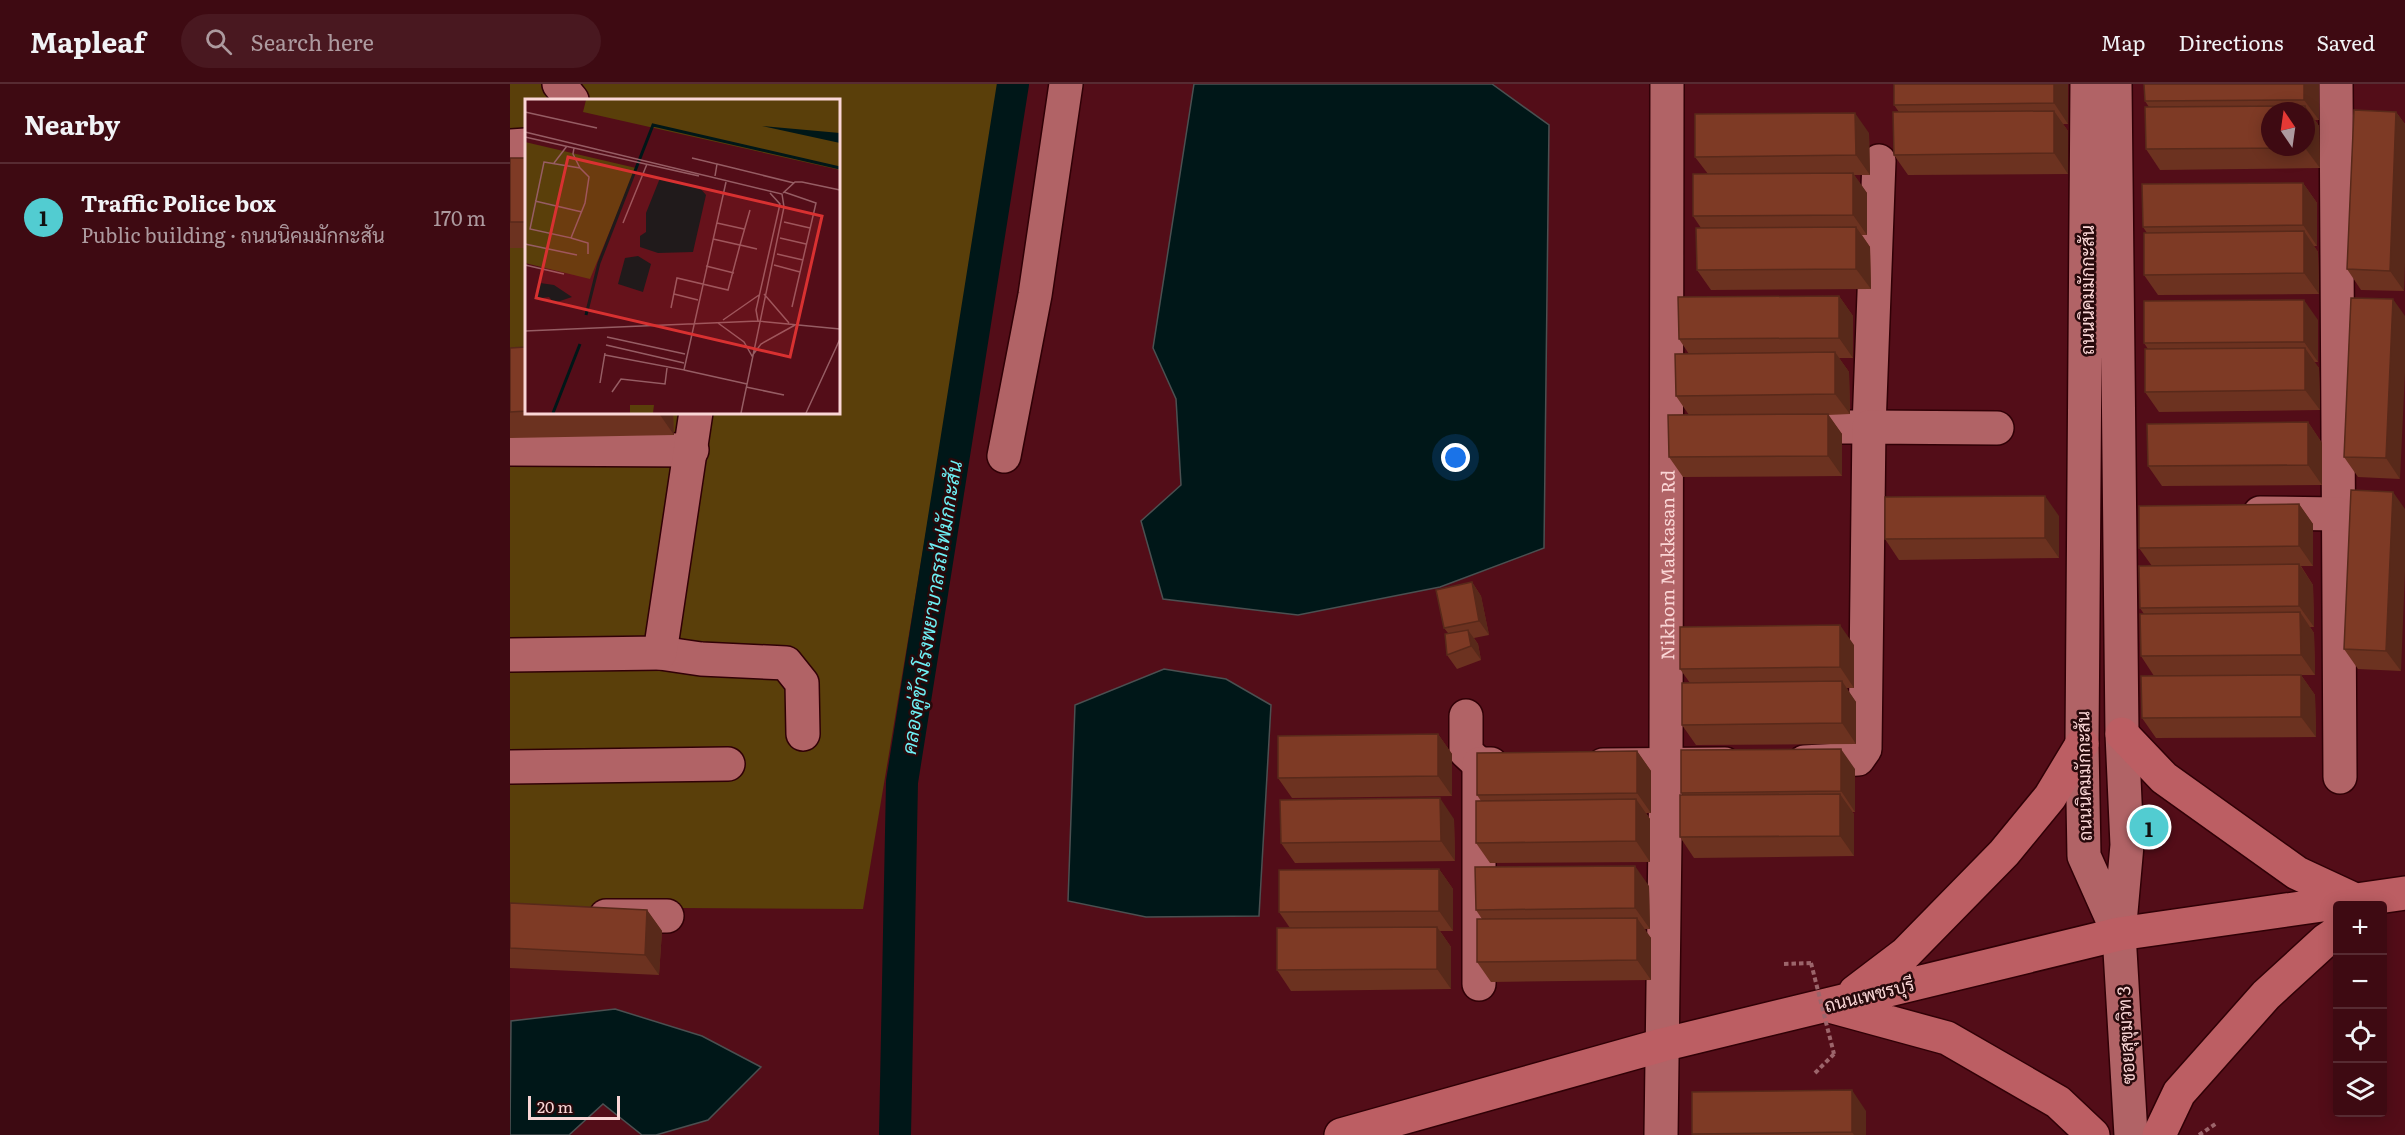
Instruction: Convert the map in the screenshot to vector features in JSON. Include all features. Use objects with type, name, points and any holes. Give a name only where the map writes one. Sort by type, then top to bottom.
[{"type":"main road","points":[[2122,734],[2164,778],[2297,873],[2383,898]]},
{"type":"main road","points":[[1834,1003],[1905,954],[2004,853],[2050,797],[2082,744]]},
{"type":"main road","name":"ถนนเพชรบุรี","points":[[1341,1135],[1662,1045],[2119,934],[2383,898]]},
{"type":"main road","points":[[2159,1135],[2179,1092],[2266,995],[2333,936]]},
{"type":"main road","points":[[1834,1003],[1947,1038],[2058,1102],[2093,1135]]},
{"type":"street","points":[[559,84],[571,99]]},
{"type":"street","points":[[1004,456],[1035,295],[1066,84]]},
{"type":"street","name":"Nikhom Makkasan Rd","points":[[1661,1135],[1666,765],[1667,84]]},
{"type":"street","name":"ถนนนิคมมักกะสัน","points":[[2087,84],[2082,744],[2084,856],[2119,934]]},
{"type":"street","name":"ถนนนิคมมักกะสัน","points":[[2115,84],[2122,734],[2127,846],[2119,934]]},
{"type":"street","points":[[2336,84],[2324,190],[2338,308],[2340,777]]},
{"type":"street","points":[[1576,765],[1849,761],[1863,754],[1868,632],[1869,426],[1879,160]]},
{"type":"street","points":[[1667,305],[1701,304]]},
{"type":"street","points":[[1839,304],[1874,304]]},
{"type":"street","points":[[2303,308],[2338,308]]},
{"type":"street","points":[[660,653],[696,414]]},
{"type":"street","points":[[1762,426],[1997,428]]},
{"type":"street","points":[[1666,427],[1702,427]]},
{"type":"street","points":[[2304,427],[2339,427]]},
{"type":"street","points":[[510,448],[692,450]]},
{"type":"street","points":[[2234,513],[2338,514]]},
{"type":"street","points":[[1665,630],[1701,630]]},
{"type":"street","points":[[1832,631],[1868,632]]},
{"type":"street","points":[[510,655],[660,653],[701,659],[786,663],[802,683],[803,734]]},
{"type":"street","points":[[1466,716],[1466,752],[1479,764],[1520,764]]},
{"type":"street","points":[[510,766],[728,764]]},
{"type":"street","points":[[1479,764],[1479,984]]},
{"type":"street","points":[[1479,879],[1514,879]]},
{"type":"street","points":[[1629,881],[1664,882]]},
{"type":"street","points":[[577,916],[667,916]]},
{"type":"street","name":"ซอยสุขุมวิท 3","points":[[2119,934],[2131,1135]]},
{"type":"path","points":[[1784,964],[1810,963],[1834,1054],[1815,1072]]},
{"type":"path","points":[[2199,1135],[2217,1123]]},
{"type":"shaded area","points":[[510,84],[1001,84],[863,909],[510,907]]},
{"type":"shaded area","points":[[1194,84],[1492,84],[1549,125],[1544,548],[1440,587],[1298,615],[1163,599],[1141,521],[1181,485],[1176,399],[1153,348]]},
{"type":"shaded area","points":[[1164,669],[1226,679],[1271,705],[1259,916],[1146,917],[1068,901],[1075,705]]},
{"type":"shaded area","points":[[615,1009],[702,1036],[761,1067],[708,1120],[656,1135],[642,1135],[603,1104],[569,1135],[510,1135],[511,1021]]},
{"type":"building","points":[[1894,84],[2054,84],[2054,103],[1894,105]]},
{"type":"building","points":[[2144,84],[2304,84],[2304,100],[2145,101]]},
{"type":"building","points":[[2261,106],[2261,148],[2146,149],[2145,107]]},
{"type":"building","points":[[2354,110],[2396,112],[2390,271],[2347,269]]},
{"type":"building","points":[[2054,111],[2054,153],[1894,155],[1893,112]]},
{"type":"building","points":[[1855,113],[1856,155],[1695,157],[1695,114]]},
{"type":"building","points":[[510,158],[525,158],[525,222],[510,222]]},
{"type":"building","points":[[1853,173],[1853,215],[1693,216],[1693,174]]},
{"type":"building","points":[[2303,183],[2303,225],[2143,227],[2142,184]]},
{"type":"building","points":[[1856,227],[1856,269],[1697,270],[1696,228]]},
{"type":"building","points":[[2304,231],[2304,273],[2144,275],[2144,233]]},
{"type":"building","points":[[1839,296],[1839,338],[1679,339],[1678,297]]},
{"type":"building","points":[[2351,298],[2393,299],[2386,458],[2344,457]]},
{"type":"building","points":[[2304,300],[2304,342],[2144,343],[2144,301]]},
{"type":"building","points":[[525,347],[525,411],[510,412],[510,348]]},
{"type":"building","points":[[2305,348],[2305,390],[2145,392],[2145,349]]},
{"type":"building","points":[[1835,352],[1835,394],[1676,396],[1675,354]]},
{"type":"building","points":[[1828,414],[1828,456],[1669,457],[1668,415]]},
{"type":"building","points":[[2308,422],[2308,465],[2148,466],[2147,424]]},
{"type":"building","points":[[2351,490],[2393,492],[2386,651],[2344,649]]},
{"type":"building","points":[[2045,496],[2045,538],[1885,539],[1885,497]]},
{"type":"building","points":[[2299,504],[2299,546],[2139,548],[2139,506]]},
{"type":"building","points":[[2299,564],[2299,606],[2140,608],[2139,566]]},
{"type":"building","points":[[1472,582],[1479,621],[1444,628],[1436,590]]},
{"type":"building","points":[[2300,612],[2301,655],[2141,656],[2140,614]]},
{"type":"building","points":[[1840,625],[1840,667],[1680,669],[1680,627]]},
{"type":"building","points":[[1468,630],[1471,646],[1447,655],[1445,634]]},
{"type":"building","points":[[2301,675],[2301,717],[2142,718],[2141,676]]},
{"type":"building","points":[[1842,681],[1842,723],[1682,725],[1682,683]]},
{"type":"building","points":[[1438,734],[1438,776],[1278,778],[1278,736]]},
{"type":"building","points":[[1841,749],[1841,791],[1681,793],[1681,750]]},
{"type":"building","points":[[1637,751],[1637,793],[1477,795],[1477,753]]},
{"type":"building","points":[[1840,794],[1840,836],[1680,837],[1680,795]]},
{"type":"building","points":[[1440,798],[1441,841],[1281,843],[1280,800]]},
{"type":"building","points":[[1636,799],[1636,841],[1476,843],[1476,801]]},
{"type":"building","points":[[1635,866],[1635,908],[1476,910],[1475,867]]},
{"type":"building","points":[[1439,869],[1439,911],[1279,912],[1279,870]]},
{"type":"building","points":[[510,903],[647,910],[645,955],[510,948]]},
{"type":"building","points":[[1637,918],[1637,960],[1477,962],[1477,919]]},
{"type":"building","points":[[1437,927],[1437,969],[1277,970],[1277,928]]},
{"type":"building","points":[[1852,1090],[1852,1132],[1692,1134],[1692,1092]]},
{"type":"waterway","name":"คลองคู่ข้างโรงพยาบาลรถไฟมักกะสัน","points":[[895,1135],[902,782],[1013,84]]},
{"type":"place","name":"Traffic Police box","points":[[2149,827]]}]
